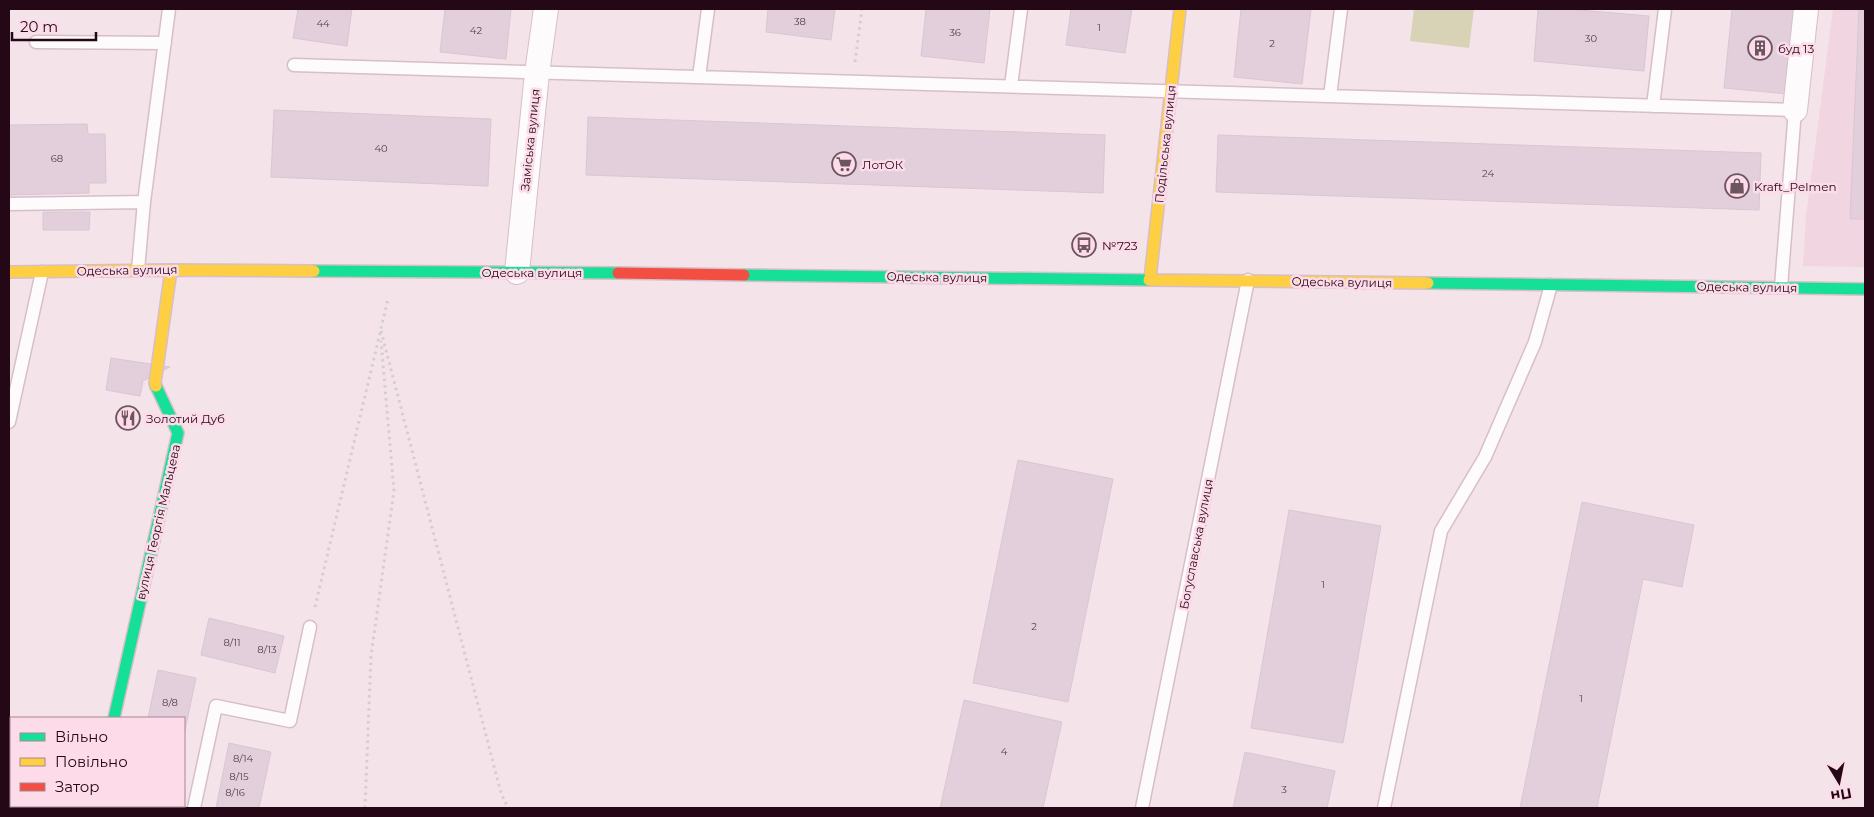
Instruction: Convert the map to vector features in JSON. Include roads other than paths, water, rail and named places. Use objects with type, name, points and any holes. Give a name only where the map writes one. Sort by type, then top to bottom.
[{"type":"street","name":"Заміська вулиця","points":[[517,272],[537,73],[546,9]]},
{"type":"street","name":"Подільська вулиця","points":[[1150,279],[1180,9]]},
{"type":"street","points":[[1795,110],[1806,9]]},
{"type":"street","name":"Одеська вулиця","points":[[9,272],[171,270],[517,272],[1865,289]]},
{"type":"street","name":"вулиця Георгія Мальцева","points":[[114,717],[178,433],[155,383],[171,270]]},
{"type":"lane","points":[[138,270],[144,202],[169,9]]},
{"type":"lane","points":[[699,78],[708,9]]},
{"type":"lane","points":[[1011,86],[1021,9]]},
{"type":"lane","points":[[1330,96],[1340,9]]},
{"type":"lane","points":[[1654,106],[1665,9]]},
{"type":"lane","points":[[36,42],[165,43]]},
{"type":"lane","points":[[294,65],[1795,110],[1781,287]]},
{"type":"lane","points":[[9,204],[144,202]]},
{"type":"lane","points":[[9,422],[42,272]]},
{"type":"lane","name":"Богуславська вулиця","points":[[1142,808],[1248,280]]},
{"type":"lane","points":[[1384,808],[1441,531],[1485,457],[1535,342],[1551,284]]},
{"type":"lane","points":[[9,360],[22,361]]},
{"type":"lane","points":[[194,808],[216,706],[290,721],[310,627]]},
{"type":"place","name":"буд 13","points":[[1760,48]]},
{"type":"place","name":"ЛотОК","points":[[844,164]]},
{"type":"place","name":"Kraft_Pelmen","points":[[1737,186]]},
{"type":"place","name":"№723","points":[[1084,245]]},
{"type":"place","name":"Золотий Дуб","points":[[128,418]]}]
